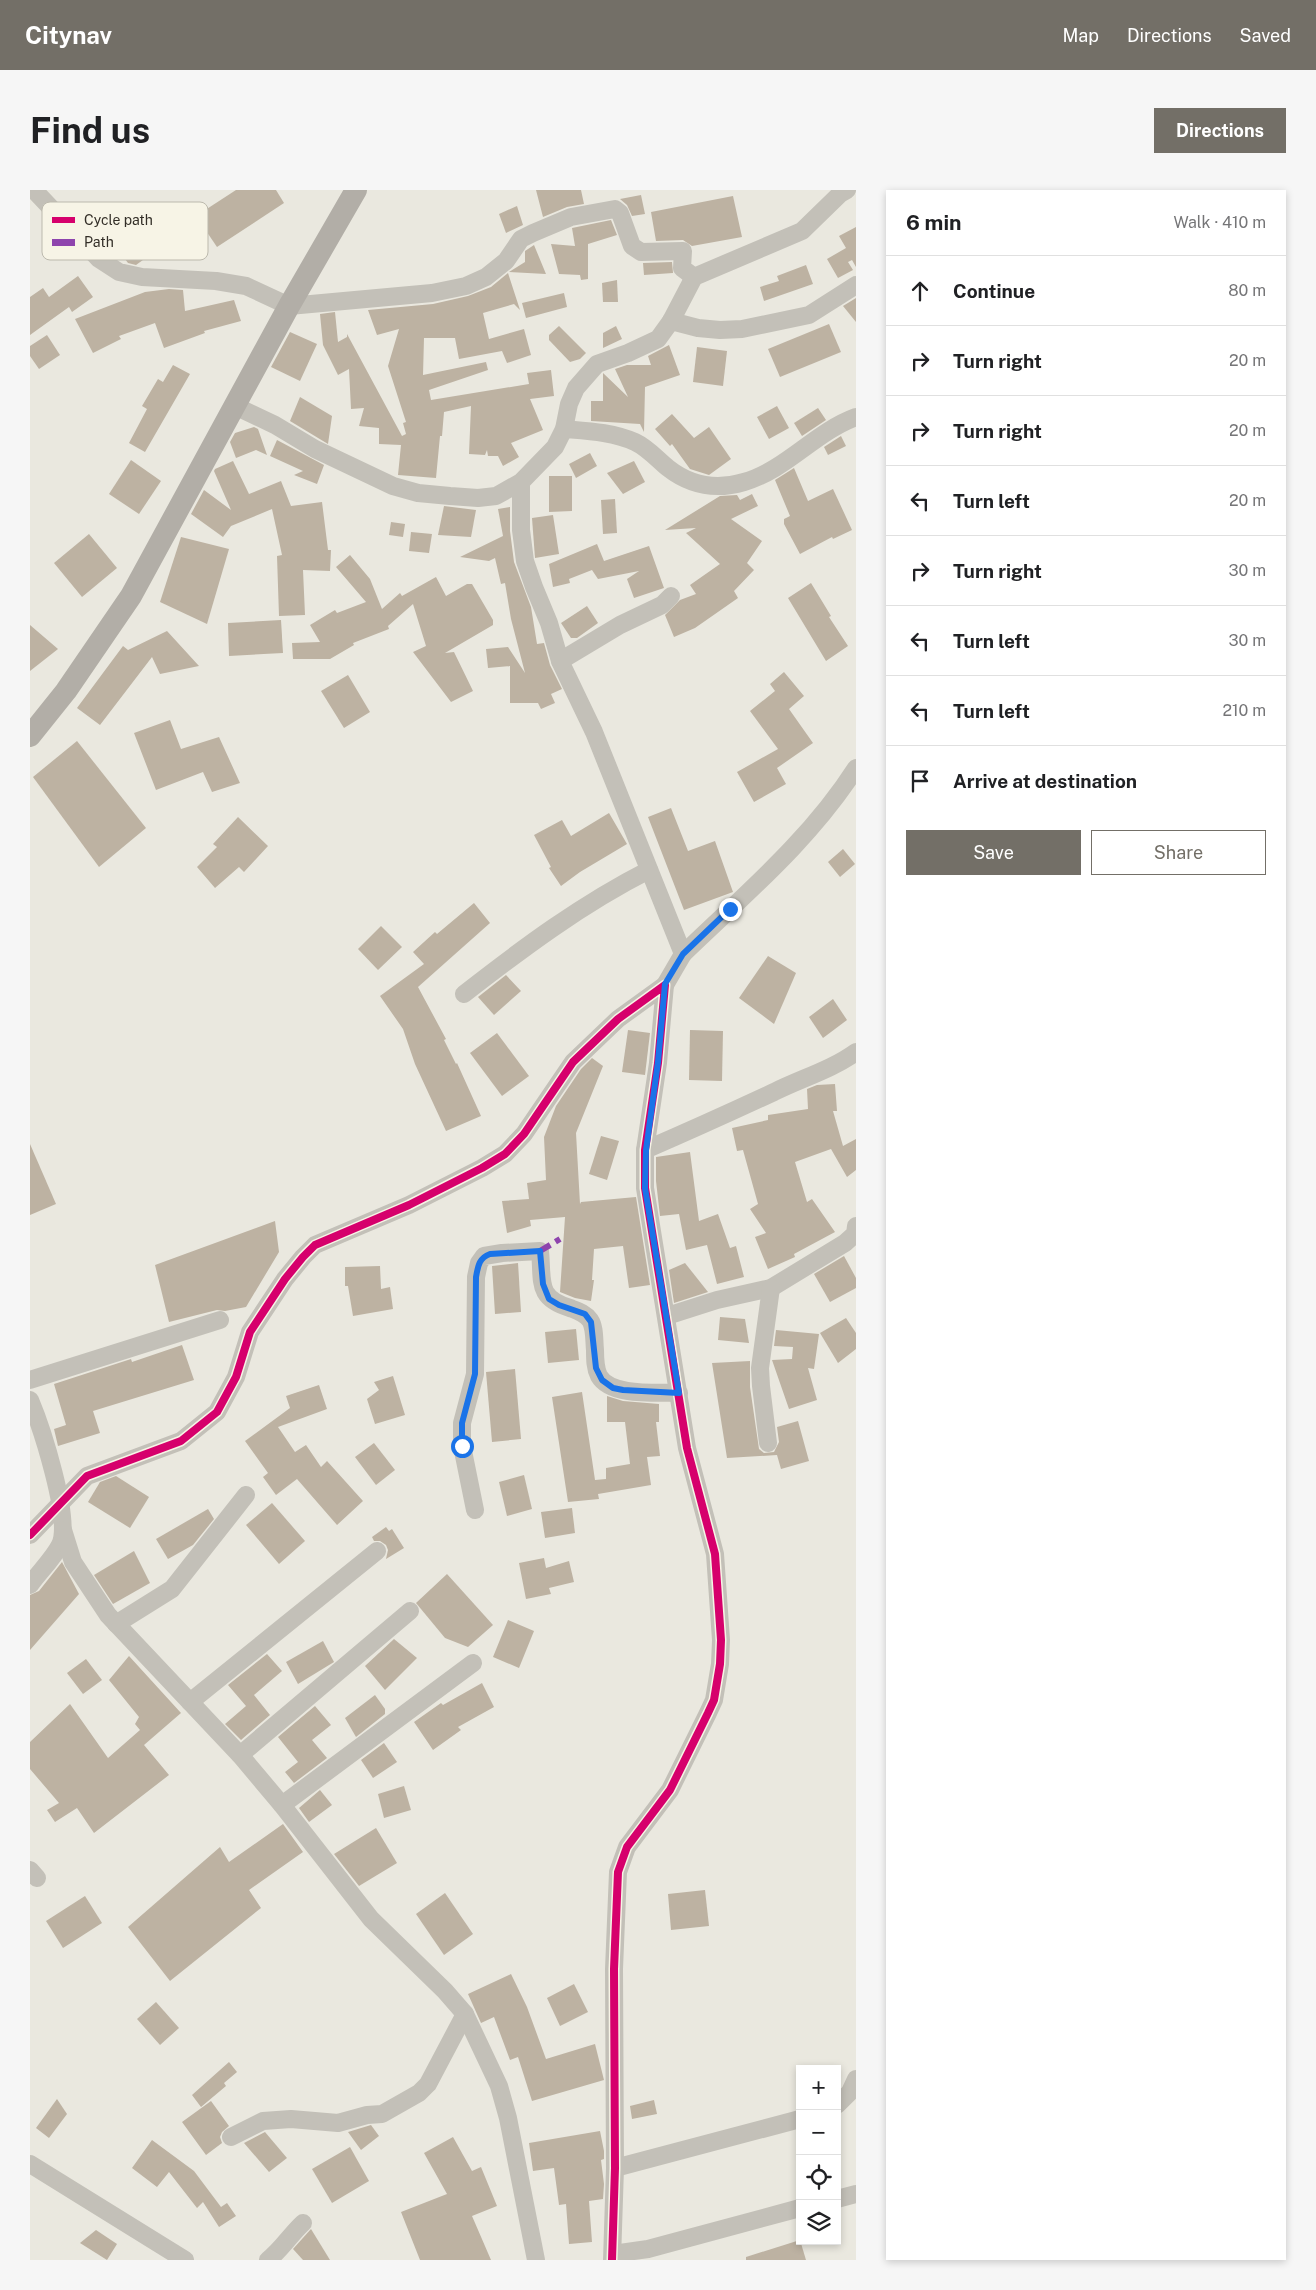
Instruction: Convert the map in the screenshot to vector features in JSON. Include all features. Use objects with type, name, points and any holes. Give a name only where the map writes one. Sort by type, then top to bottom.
[{"type":"main road","points":[[34,724],[66,691],[131,596],[289,306],[356,190]]},
{"type":"street","points":[[34,190],[45,202]]},
{"type":"street","points":[[235,406],[345,464],[393,486],[418,493],[478,498],[496,496],[521,482],[555,447],[564,429],[569,404],[576,388],[597,364],[628,353],[658,339],[672,321],[694,277],[802,231],[840,194],[848,190]]},
{"type":"street","points":[[101,260],[119,272],[142,277],[216,281],[246,286],[289,306],[432,293],[466,286],[486,277],[506,262],[521,239],[533,233],[571,217],[600,214],[615,209],[620,213],[632,246],[641,252],[682,251],[682,268],[694,277]]},
{"type":"street","points":[[672,321],[698,328],[742,329],[809,315],[856,285]]},
{"type":"street","points":[[564,429],[600,432],[636,443],[684,479],[703,485],[726,486],[745,482],[764,474],[833,428],[856,417]]},
{"type":"street","points":[[521,482],[521,530],[525,561],[549,623],[560,661],[594,732],[683,954]]},
{"type":"street","points":[[560,661],[620,626],[662,605],[670,596]]},
{"type":"street","points":[[30,1535],[87,1476],[181,1441],[217,1412],[236,1377],[250,1332],[267,1304],[303,1257],[315,1246],[409,1205],[482,1168],[505,1154],[524,1134],[573,1062],[618,1019],[665,984],[683,954],[802,838],[843,788],[856,768]]},
{"type":"street","points":[[464,994],[522,949],[574,913],[618,886],[649,870]]},
{"type":"street","points":[[665,984],[658,1062],[646,1150],[645,1188],[694,1478],[715,1554],[721,1640],[720,1664],[714,1700],[670,1790],[627,1846],[618,1872],[614,1969],[615,2168],[613,2257],[796,2209]]},
{"type":"street","points":[[646,1150],[743,1108],[773,1092],[827,1070],[856,1052]]},
{"type":"street","points":[[667,1316],[717,1300],[771,1288],[845,1244],[855,1234],[856,1226]]},
{"type":"street","points":[[475,1510],[462,1446],[462,1423],[475,1374],[476,1277],[479,1263],[484,1256],[540,1251],[543,1284],[549,1299],[559,1305],[585,1314],[591,1322],[596,1368],[602,1380],[613,1388],[623,1390],[679,1393]]},
{"type":"street","points":[[768,1443],[760,1386],[760,1368],[771,1288]]},
{"type":"street","points":[[30,1380],[220,1320]]},
{"type":"street","points":[[30,1400],[61,1502],[63,1530],[73,1562],[92,1592],[116,1624],[240,1755],[282,1805],[371,1919],[445,1991],[465,2014],[499,2086],[508,2118],[536,2260]]},
{"type":"street","points":[[116,1624],[172,1588],[246,1495]]},
{"type":"street","points":[[30,1585],[60,1544],[63,1530]]},
{"type":"street","points":[[190,1702],[377,1551]]},
{"type":"street","points":[[240,1755],[410,1611]]},
{"type":"street","points":[[282,1805],[473,1663]]},
{"type":"street","points":[[231,2137],[263,2121],[290,2119],[338,2123],[367,2115],[382,2114],[419,2093],[428,2084],[465,2014]]},
{"type":"street","points":[[841,2101],[850,2092],[856,2079]]},
{"type":"street","points":[[615,2168],[796,2120]]},
{"type":"street","points":[[30,2164],[185,2260]]},
{"type":"street","points":[[841,2198],[856,2194]]},
{"type":"street","points":[[268,2260],[278,2253],[288,2236],[303,2223]]},
{"type":"building","points":[[236,190],[276,190],[284,203],[217,247],[208,234],[208,208]]},
{"type":"building","points":[[536,190],[581,190],[584,204],[567,207],[543,217]]},
{"type":"building","points":[[641,195],[645,214],[632,216],[627,205],[620,199]]},
{"type":"building","points":[[733,196],[742,237],[692,246],[683,240],[656,241],[651,212]]},
{"type":"building","points":[[517,206],[523,225],[506,233],[499,214]]},
{"type":"building","points":[[611,220],[617,235],[588,244],[588,279],[581,280],[580,275],[559,274],[551,244],[575,246],[572,228]]},
{"type":"building","points":[[856,227],[856,267],[852,260],[848,262],[853,270],[838,278],[827,259],[846,248],[839,236]]},
{"type":"building","points":[[534,245],[546,274],[509,272],[525,262],[525,251]]},
{"type":"building","points":[[126,260],[143,260],[136,265],[128,263]]},
{"type":"building","points":[[672,262],[673,273],[644,275],[643,263]]},
{"type":"building","points":[[806,265],[813,284],[764,301],[760,287],[779,281],[777,276]]},
{"type":"building","points":[[508,273],[520,310],[514,304],[483,313],[489,339],[524,329],[531,355],[507,363],[502,351],[459,359],[455,338],[424,338],[423,375],[486,362],[488,370],[429,390],[431,400],[529,384],[527,373],[551,370],[554,396],[530,399],[543,430],[511,443],[519,457],[503,466],[498,456],[488,456],[487,450],[485,455],[469,454],[471,406],[444,412],[436,478],[398,475],[401,445],[379,444],[379,428],[359,426],[364,408],[351,409],[349,369],[338,375],[323,345],[320,314],[335,312],[338,342],[347,337],[347,334],[402,436],[406,434],[403,423],[406,422],[388,366],[399,329],[377,335],[368,310],[433,304],[468,296],[491,287]]},
{"type":"building","points":[[78,276],[93,297],[72,312],[69,307],[30,335],[30,297],[43,288],[49,297]]},
{"type":"building","points":[[617,280],[618,302],[603,302],[602,283]]},
{"type":"building","points":[[169,289],[183,290],[185,311],[234,300],[241,321],[204,331],[205,333],[164,348],[155,323],[119,336],[121,339],[93,353],[75,319],[145,292]]},
{"type":"building","points":[[564,293],[567,307],[526,318],[522,303]]},
{"type":"building","points":[[856,298],[856,322],[843,306]]},
{"type":"building","points":[[829,324],[841,352],[780,377],[768,349]]},
{"type":"building","points":[[559,326],[586,353],[580,359],[570,362],[549,340],[549,335]]},
{"type":"building","points":[[616,326],[622,339],[603,348],[603,333]]},
{"type":"building","points":[[290,332],[317,344],[300,381],[271,367]]},
{"type":"building","points":[[47,335],[60,355],[39,369],[30,356],[30,346]]},
{"type":"building","points":[[669,345],[680,375],[645,387],[644,432],[640,424],[591,421],[591,401],[603,401],[603,373],[628,397],[615,369],[627,365],[651,365],[648,356]]},
{"type":"building","points":[[697,347],[727,351],[723,386],[693,382]]},
{"type":"building","points":[[173,365],[190,374],[145,452],[129,443],[147,409],[142,406],[158,379],[163,382]]},
{"type":"building","points":[[300,397],[332,416],[328,444],[290,421]]},
{"type":"building","points":[[777,406],[789,428],[769,439],[757,417]]},
{"type":"building","points":[[818,408],[826,420],[802,436],[794,423]]},
{"type":"building","points":[[672,414],[694,438],[709,427],[731,459],[709,475],[690,469],[672,444],[670,446],[655,429]]},
{"type":"building","points":[[254,427],[258,429],[267,455],[256,450],[236,458],[230,442],[235,433]]},
{"type":"building","points":[[841,436],[846,446],[828,455],[824,447]]},
{"type":"building","points":[[277,440],[324,465],[317,484],[294,475],[303,471],[270,456]]},
{"type":"building","points":[[590,453],[597,466],[576,478],[569,464]]},
{"type":"building","points":[[131,460],[161,481],[139,514],[109,494]]},
{"type":"building","points":[[233,461],[249,494],[281,481],[291,506],[322,502],[328,550],[331,550],[330,571],[303,570],[305,615],[279,616],[277,556],[282,555],[272,509],[231,526],[223,537],[191,514],[204,490],[231,510],[214,471]]},
{"type":"building","points":[[634,461],[645,482],[623,494],[607,473]]},
{"type":"building","points":[[794,468],[808,501],[833,489],[852,530],[833,539],[832,537],[800,554],[784,524],[784,519],[790,516],[775,480]]},
{"type":"building","points":[[549,476],[572,476],[572,511],[549,512]]},
{"type":"building","points":[[752,494],[758,506],[731,519],[762,541],[747,563],[754,570],[734,591],[738,598],[695,628],[674,637],[665,615],[680,600],[696,594],[690,585],[720,564],[686,533],[696,528],[665,530],[720,496],[737,495],[740,500]]},
{"type":"building","points":[[615,499],[617,533],[603,534],[601,500]]},
{"type":"building","points":[[444,506],[476,510],[471,537],[438,535]]},
{"type":"building","points":[[510,507],[510,531],[514,562],[531,607],[537,644],[544,643],[550,665],[562,689],[551,694],[555,703],[541,709],[538,703],[510,703],[510,666],[488,668],[486,649],[508,647],[525,673],[511,619],[505,583],[501,584],[495,558],[489,561],[460,557],[503,536],[498,509]]},
{"type":"building","points":[[553,515],[559,554],[535,558],[532,518]]},
{"type":"building","points":[[391,522],[405,524],[403,537],[389,535]]},
{"type":"building","points":[[411,532],[432,534],[429,553],[409,551]]},
{"type":"building","points":[[89,534],[117,568],[82,597],[54,563]]},
{"type":"building","points":[[181,537],[229,549],[207,624],[160,602]]},
{"type":"building","points":[[597,544],[604,561],[649,546],[664,588],[634,598],[627,579],[639,571],[598,579],[592,570],[569,579],[570,583],[553,587],[549,564]]},
{"type":"building","points":[[350,555],[370,579],[382,609],[400,593],[402,596],[436,577],[446,596],[467,584],[472,584],[493,620],[493,625],[445,653],[454,652],[473,691],[451,702],[413,652],[426,646],[413,604],[388,626],[389,629],[353,643],[354,645],[330,659],[293,659],[292,643],[320,642],[310,625],[335,610],[337,613],[366,602],[336,567]]},
{"type":"building","points":[[811,583],[831,616],[829,617],[848,646],[826,661],[788,598]]},
{"type":"building","points":[[587,606],[598,623],[577,638],[571,638],[561,623]]},
{"type":"building","points":[[281,620],[283,653],[229,656],[228,623]]},
{"type":"building","points":[[30,625],[58,649],[30,671]]},
{"type":"building","points":[[167,631],[199,666],[160,674],[152,657],[100,725],[77,708],[123,646],[128,650]]},
{"type":"building","points":[[784,672],[804,696],[789,709],[813,743],[777,768],[786,784],[754,802],[737,772],[778,749],[750,711],[775,691],[770,684]]},
{"type":"building","points":[[348,675],[370,712],[344,728],[321,691]]},
{"type":"building","points":[[170,720],[181,749],[219,737],[240,783],[212,792],[203,772],[156,790],[134,733]]},
{"type":"building","points":[[77,741],[146,828],[99,867],[33,777]]},
{"type":"building","points":[[671,808],[688,851],[715,841],[733,892],[684,910],[648,817]]},
{"type":"building","points":[[609,813],[627,844],[580,872],[561,886],[549,868],[551,867],[534,835],[562,820],[571,836]]},
{"type":"building","points":[[238,817],[268,846],[244,872],[239,867],[215,888],[197,867],[217,847],[213,844]]},
{"type":"building","points":[[843,849],[855,864],[840,877],[828,862]]},
{"type":"building","points":[[474,903],[490,923],[418,987],[446,1039],[444,1040],[457,1063],[481,1116],[446,1131],[415,1064],[403,1029],[380,996],[424,964],[413,952],[435,932],[437,934]]},
{"type":"building","points":[[381,926],[402,947],[378,970],[358,949]]},
{"type":"building","points":[[768,956],[796,973],[774,1024],[739,998]]},
{"type":"building","points":[[506,975],[521,991],[494,1015],[478,997]]},
{"type":"building","points":[[833,999],[847,1020],[823,1038],[809,1017]]},
{"type":"building","points":[[628,1030],[650,1033],[645,1075],[622,1072]]},
{"type":"building","points":[[690,1030],[723,1031],[722,1081],[689,1080]]},
{"type":"building","points":[[497,1033],[529,1076],[502,1096],[470,1053]]},
{"type":"building","points":[[592,1058],[603,1066],[576,1133],[580,1204],[581,1202],[636,1197],[650,1285],[629,1288],[623,1246],[594,1249],[592,1280],[594,1280],[591,1301],[575,1298],[560,1292],[565,1217],[530,1220],[531,1226],[507,1233],[502,1201],[529,1199],[527,1183],[546,1180],[544,1137],[556,1106],[581,1069]]},
{"type":"building","points":[[835,1084],[837,1111],[833,1111],[843,1146],[856,1139],[856,1170],[847,1177],[831,1149],[795,1162],[807,1202],[812,1199],[835,1232],[794,1254],[795,1257],[768,1269],[755,1237],[766,1233],[750,1209],[758,1204],[743,1150],[737,1151],[732,1128],[768,1120],[768,1115],[808,1109],[807,1089],[817,1085]]},
{"type":"building","points":[[601,1136],[619,1141],[607,1180],[589,1174]]},
{"type":"building","points":[[30,1144],[56,1204],[30,1215]]},
{"type":"building","points":[[690,1152],[699,1221],[718,1214],[730,1248],[736,1246],[744,1277],[717,1284],[707,1245],[686,1250],[679,1214],[660,1216],[656,1181],[656,1157]]},
{"type":"building","points":[[275,1221],[279,1252],[246,1307],[225,1311],[217,1310],[169,1322],[155,1265]]},
{"type":"building","points":[[844,1256],[856,1278],[856,1288],[830,1302],[814,1274]]},
{"type":"building","points":[[518,1263],[521,1312],[495,1314],[492,1266]]},
{"type":"building","points":[[685,1263],[708,1292],[674,1303],[669,1270]]},
{"type":"building","points":[[380,1266],[381,1289],[390,1287],[393,1309],[353,1316],[348,1286],[345,1286],[345,1267]]},
{"type":"building","points":[[720,1317],[745,1319],[749,1343],[718,1340]]},
{"type":"building","points":[[846,1318],[856,1333],[856,1349],[838,1363],[820,1333]]},
{"type":"building","points":[[576,1329],[579,1360],[548,1363],[545,1332]]},
{"type":"building","points":[[776,1330],[819,1334],[814,1369],[808,1368],[817,1400],[789,1409],[772,1360],[792,1359],[793,1347],[774,1346]]},
{"type":"building","points":[[182,1345],[194,1380],[93,1411],[100,1433],[58,1446],[54,1429],[66,1425],[54,1384],[131,1359],[132,1362]]},
{"type":"building","points":[[750,1361],[750,1387],[759,1449],[764,1453],[774,1452],[779,1442],[777,1427],[798,1421],[809,1461],[781,1469],[777,1455],[727,1458],[712,1363]]},
{"type":"building","points":[[515,1369],[521,1439],[492,1442],[486,1372]]},
{"type":"building","points":[[393,1376],[405,1415],[375,1424],[367,1399],[379,1390],[374,1382]]},
{"type":"building","points":[[319,1385],[327,1409],[278,1427],[295,1452],[306,1445],[321,1467],[327,1461],[363,1501],[337,1525],[297,1479],[276,1495],[263,1477],[268,1473],[245,1441],[290,1408],[286,1396]]},
{"type":"building","points":[[582,1392],[595,1480],[606,1479],[606,1468],[630,1464],[625,1422],[607,1422],[607,1396],[623,1401],[659,1404],[659,1422],[656,1422],[660,1456],[647,1457],[651,1485],[598,1494],[599,1499],[568,1502],[552,1397]]},
{"type":"building","points":[[374,1443],[395,1470],[376,1485],[355,1457]]},
{"type":"building","points":[[524,1475],[532,1509],[507,1516],[499,1482]]},
{"type":"building","points":[[116,1476],[149,1497],[130,1528],[88,1502],[100,1482]]},
{"type":"building","points":[[272,1503],[305,1541],[279,1564],[246,1525]]},
{"type":"building","points":[[572,1508],[575,1533],[545,1538],[541,1512]]},
{"type":"building","points":[[208,1509],[214,1519],[193,1545],[168,1559],[156,1539]]},
{"type":"building","points":[[386,1527],[389,1531],[392,1529],[404,1548],[386,1559],[388,1550],[386,1545],[380,1541],[374,1541],[372,1537]]},
{"type":"building","points":[[134,1551],[150,1583],[113,1604],[94,1575]]},
{"type":"building","points":[[544,1558],[546,1568],[569,1561],[574,1582],[549,1588],[551,1594],[526,1599],[519,1563]]},
{"type":"building","points":[[62,1562],[79,1594],[30,1650],[30,1595],[39,1591]]},
{"type":"building","points":[[447,1574],[493,1625],[468,1647],[445,1638],[416,1603]]},
{"type":"building","points":[[508,1620],[534,1631],[519,1668],[493,1657]]},
{"type":"building","points":[[394,1639],[417,1658],[385,1690],[365,1666]]},
{"type":"building","points":[[323,1641],[334,1662],[298,1684],[286,1662]]},
{"type":"building","points":[[267,1654],[282,1671],[254,1695],[270,1715],[241,1740],[225,1724],[246,1706],[228,1685]]},
{"type":"building","points":[[129,1656],[181,1713],[144,1745],[169,1775],[94,1833],[77,1808],[55,1822],[47,1810],[59,1803],[30,1769],[30,1742],[70,1704],[108,1758],[140,1730],[135,1724],[139,1717],[109,1680]]},
{"type":"building","points":[[86,1659],[102,1680],[83,1694],[67,1673]]},
{"type":"building","points":[[482,1683],[494,1707],[458,1727],[461,1730],[433,1750],[414,1722],[441,1703],[443,1705]]},
{"type":"building","points":[[375,1695],[385,1709],[385,1714],[356,1737],[345,1718]]},
{"type":"building","points":[[315,1706],[331,1725],[312,1740],[327,1758],[294,1783],[285,1772],[298,1762],[278,1737]]},
{"type":"building","points":[[384,1743],[397,1762],[373,1778],[361,1760]]},
{"type":"building","points":[[404,1786],[411,1810],[384,1818],[378,1794]]},
{"type":"building","points":[[320,1790],[332,1805],[309,1822],[299,1808]]},
{"type":"building","points":[[283,1824],[303,1852],[249,1890],[261,1908],[170,1981],[128,1927],[220,1847],[229,1862]]},
{"type":"building","points":[[376,1828],[397,1863],[359,1886],[334,1854]]},
{"type":"building","points":[[705,1890],[709,1926],[671,1930],[668,1894]]},
{"type":"building","points":[[445,1893],[473,1934],[444,1955],[416,1914]]},
{"type":"building","points":[[85,1896],[102,1923],[63,1948],[46,1921]]},
{"type":"building","points":[[511,1974],[527,2007],[546,2059],[595,2044],[604,2080],[532,2101],[518,2057],[510,2060],[494,2017],[481,2023],[468,1994]]},
{"type":"building","points":[[574,1984],[588,2012],[560,2026],[547,1998]]},
{"type":"building","points":[[156,2002],[179,2028],[160,2045],[137,2019]]},
{"type":"building","points":[[229,2062],[237,2072],[224,2083],[226,2086],[201,2107],[192,2095]]},
{"type":"building","points":[[57,2099],[67,2114],[49,2138],[36,2128]]},
{"type":"building","points":[[654,2100],[657,2114],[632,2119],[630,2106]]},
{"type":"building","points":[[211,2101],[229,2126],[222,2132],[220,2137],[222,2143],[206,2155],[182,2122]]},
{"type":"building","points":[[371,2125],[379,2136],[361,2150],[348,2132]]},
{"type":"building","points":[[600,2131],[604,2151],[604,2159],[601,2160],[604,2184],[603,2199],[589,2201],[592,2242],[569,2244],[566,2204],[559,2205],[554,2168],[533,2171],[529,2143]]},
{"type":"building","points":[[265,2132],[287,2158],[269,2172],[244,2143]]},
{"type":"building","points":[[453,2137],[472,2171],[481,2167],[497,2206],[472,2216],[491,2260],[420,2260],[401,2212],[447,2194],[424,2153]]},
{"type":"building","points":[[152,2140],[194,2171],[221,2207],[227,2203],[236,2216],[219,2227],[203,2202],[197,2208],[169,2172],[157,2187],[132,2168]]},
{"type":"building","points":[[350,2147],[369,2181],[332,2203],[312,2169]]},
{"type":"building","points":[[311,2229],[330,2260],[303,2260],[293,2249]]},
{"type":"building","points":[[96,2230],[117,2244],[107,2260],[80,2243]]},
{"type":"building","points":[[796,2241],[796,2245],[802,2245],[806,2260],[746,2260],[746,2257]]},
{"type":"marked path","points":[[540,1251],[560,1239]]},
{"type":"cycle path","points":[[30,1535],[87,1476],[181,1441],[217,1412],[236,1377],[250,1332],[285,1279],[315,1245],[409,1205],[482,1168],[505,1154],[524,1134],[573,1062],[618,1019],[665,985],[658,1063],[645,1150],[645,1188],[687,1448],[715,1554],[721,1640],[720,1664],[714,1700],[670,1790],[627,1847],[618,1872],[614,1969],[615,2168],[612,2260]]},
{"type":"route","points":[[462,1446],[462,1423],[475,1374],[476,1277],[481,1258],[490,1254],[540,1251],[545,1293],[549,1299],[559,1305],[585,1314],[591,1322],[596,1368],[606,1384],[623,1390],[679,1393],[645,1188],[646,1150],[658,1062],[665,984],[683,954],[730,909]]}]
